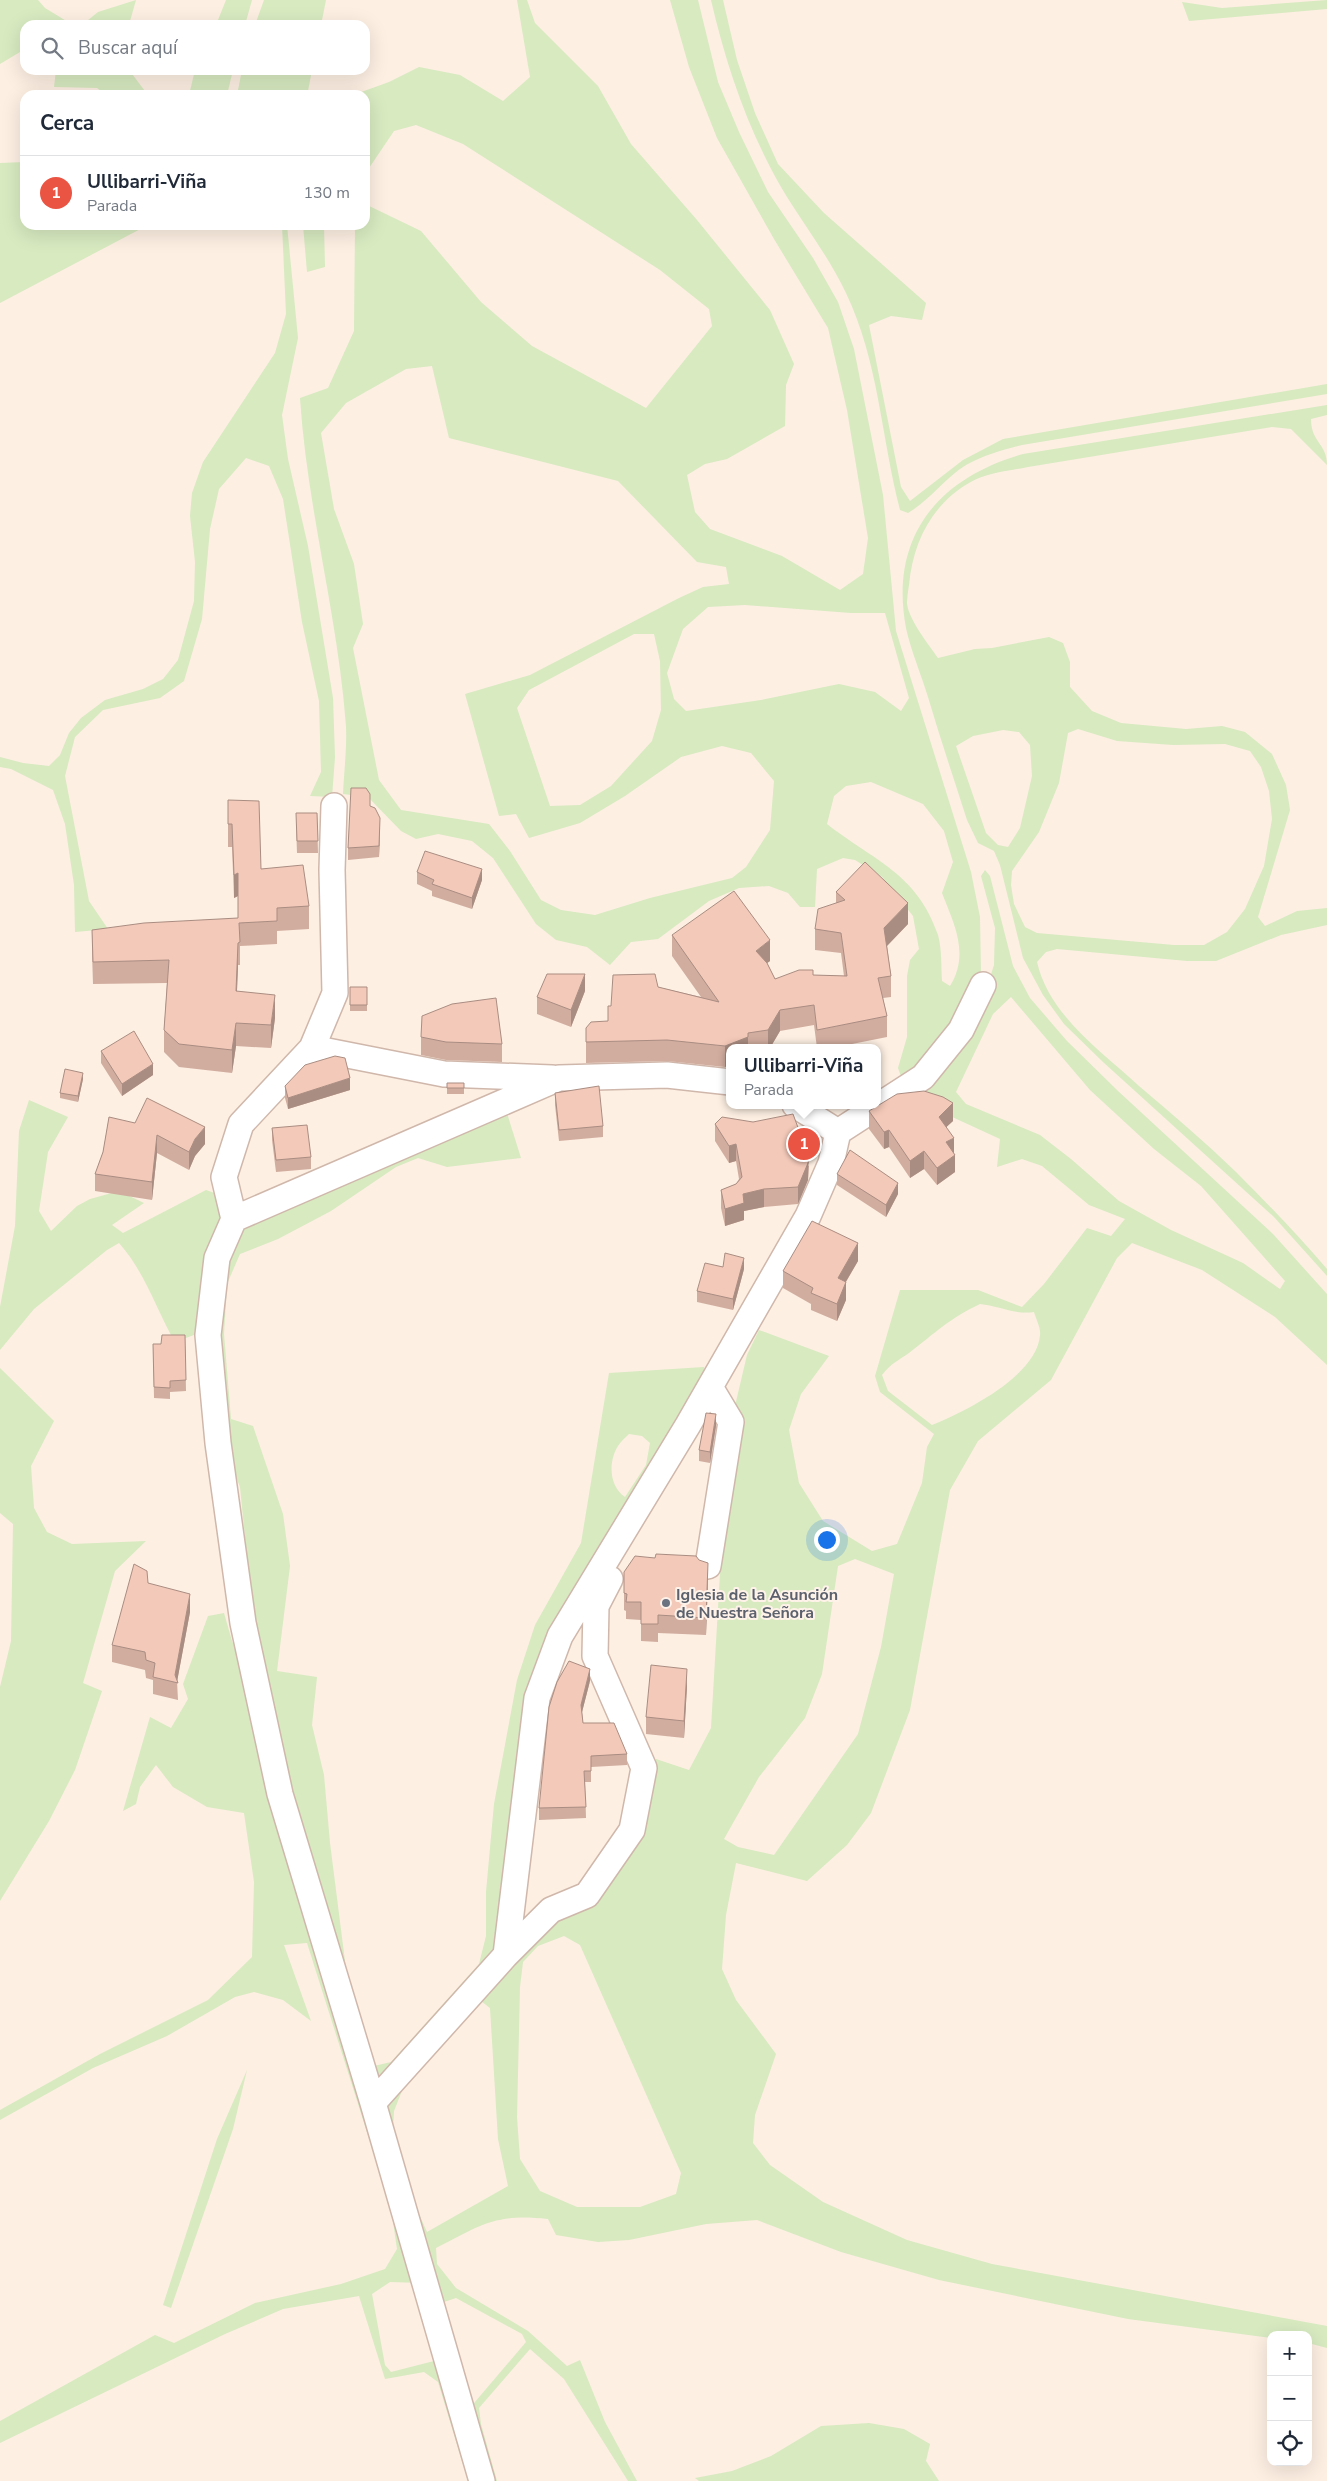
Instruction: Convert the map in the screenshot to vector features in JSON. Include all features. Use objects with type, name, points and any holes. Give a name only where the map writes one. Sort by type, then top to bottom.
[{"type":"street","points":[[334,806],[332,870],[335,993],[312,1048],[241,1124],[224,1177],[234,1219],[217,1258],[208,1335],[218,1443],[243,1623],[280,1794],[373,2103],[482,2481]]},
{"type":"street","points":[[881,1104],[923,1077],[962,1030],[983,985]]},
{"type":"street","points":[[312,1048],[444,1074],[560,1078],[667,1076],[726,1082]]},
{"type":"street","points":[[234,1219],[560,1078]]},
{"type":"street","points":[[801,1109],[838,1132]]},
{"type":"street","points":[[506,1955],[537,1698],[560,1636],[688,1425],[808,1216],[831,1163],[838,1132],[874,1109]]},
{"type":"street","points":[[708,1566],[731,1422],[710,1387]]},
{"type":"street","points":[[373,2103],[506,1955],[551,1910],[587,1895],[632,1830],[644,1768],[595,1656],[596,1606],[688,1425]]},
{"type":"green space","points":[[0,0],[38,0],[45,8],[65,20],[20,20],[20,52],[0,64]]},
{"type":"green space","points":[[136,0],[130,20],[88,20],[98,12]]},
{"type":"green space","points":[[226,0],[252,0],[246,20],[218,20]]},
{"type":"green space","points":[[264,0],[326,0],[322,20],[257,20]]},
{"type":"green space","points":[[517,0],[527,0],[535,23],[598,86],[631,144],[697,220],[770,310],[794,364],[786,385],[785,426],[727,459],[705,464],[687,475],[695,512],[710,529],[782,556],[840,590],[863,574],[868,538],[847,410],[828,328],[774,239],[717,138],[689,67],[670,0],[698,0],[718,82],[739,132],[768,192],[813,258],[838,302],[854,349],[883,495],[896,631],[971,872],[980,917],[981,975],[973,999],[903,1082],[898,1068],[907,1037],[907,976],[910,960],[919,949],[913,916],[882,877],[855,860],[843,858],[817,869],[815,907],[800,907],[788,893],[769,886],[739,888],[709,901],[658,939],[631,942],[610,965],[587,947],[556,940],[536,924],[493,858],[472,841],[438,834],[416,839],[401,831],[368,797],[343,794],[346,726],[342,685],[309,480],[300,398],[328,388],[354,331],[355,230],[370,230],[370,206],[421,231],[481,302],[532,346],[646,408],[712,326],[709,309],[660,270],[463,144],[416,125],[394,131],[370,167],[370,90],[367,90],[389,82],[419,67],[460,75],[503,101],[530,77]],"holes":[[[432,366],[449,438],[618,481],[697,562],[726,567],[729,584],[703,587],[530,675],[465,694],[499,816],[516,814],[529,838],[580,823],[625,796],[681,757],[722,746],[751,753],[774,781],[770,830],[746,867],[732,878],[650,898],[595,915],[561,910],[541,900],[510,851],[489,824],[401,810],[379,780],[353,648],[363,624],[354,564],[334,509],[321,433],[346,403],[406,369]],[[745,605],[851,613],[885,613],[909,698],[901,711],[875,692],[839,684],[761,700],[686,711],[674,699],[667,673],[683,629],[708,607]],[[634,634],[654,634],[660,661],[661,710],[652,741],[611,786],[580,805],[550,806],[517,708],[529,690]],[[871,782],[923,804],[944,831],[953,862],[942,893],[955,928],[959,951],[956,974],[950,986],[942,981],[941,952],[938,935],[929,914],[918,897],[906,882],[892,870],[827,824],[834,796],[846,786]]]},
{"type":"green space","points":[[711,0],[723,0],[737,60],[755,113],[778,164],[824,213],[926,303],[922,320],[891,316],[869,325],[901,487],[910,501],[963,460],[1003,439],[1327,384],[1327,394],[1022,445],[973,461],[958,470],[916,508],[908,513],[900,510],[873,373],[857,319],[833,268],[787,197],[751,126],[732,77]]},
{"type":"green space","points":[[1327,0],[1327,9],[1189,21],[1182,2],[1222,8]]},
{"type":"green space","points":[[55,75],[133,75],[144,90],[100,90],[97,88],[54,87]]},
{"type":"green space","points":[[194,75],[232,75],[228,90],[190,90]]},
{"type":"green space","points":[[241,75],[311,75],[308,90],[238,90]]},
{"type":"green space","points":[[20,162],[20,230],[139,230],[0,303],[0,163]]},
{"type":"green space","points":[[282,230],[287,230],[298,338],[282,415],[288,459],[308,546],[333,698],[335,757],[332,797],[310,796],[321,772],[319,701],[302,622],[283,499],[269,466],[246,458],[219,489],[210,529],[202,619],[184,681],[160,698],[103,710],[75,737],[65,776],[89,901],[108,929],[75,932],[74,885],[65,824],[53,790],[11,769],[0,767],[0,757],[23,763],[49,766],[60,755],[69,733],[81,718],[105,700],[143,689],[163,679],[178,660],[194,601],[195,562],[190,516],[192,493],[203,462],[275,353],[286,314]]},
{"type":"green space","points":[[303,230],[324,230],[325,267],[307,272]]},
{"type":"green space","points":[[1327,405],[1327,415],[1311,419],[1314,433],[1324,452],[1327,465],[1291,429],[1272,427],[1028,467],[997,473],[969,483],[944,502],[926,526],[911,569],[907,604],[915,625],[938,658],[975,649],[992,648],[1049,637],[1063,643],[1070,662],[1070,687],[1092,711],[1121,723],[1186,729],[1222,726],[1245,732],[1272,754],[1286,785],[1290,810],[1258,917],[1265,926],[1297,911],[1327,908],[1327,925],[1281,935],[1216,961],[1187,961],[1057,949],[1046,952],[1037,962],[1043,981],[1053,999],[1078,1031],[1236,1172],[1316,1256],[1327,1269],[1327,1276],[1274,1217],[1103,1062],[1064,1024],[1043,995],[1023,958],[1000,865],[994,851],[978,843],[967,820],[908,637],[903,595],[905,566],[913,539],[926,516],[944,496],[966,479],[993,465],[1023,454]],"holes":[[[1078,729],[1117,741],[1173,745],[1225,744],[1250,751],[1261,767],[1269,791],[1272,819],[1264,866],[1245,909],[1227,932],[1204,945],[1174,945],[1037,933],[1025,927],[1014,904],[1011,885],[1012,871],[1039,832],[1059,783],[1068,733]],[[1003,730],[1019,732],[1030,745],[1032,776],[1020,828],[1008,847],[998,845],[986,833],[956,746],[973,736]]]},
{"type":"green space","points":[[985,870],[990,876],[1013,966],[1030,998],[1067,1041],[1118,1091],[1273,1234],[1327,1294],[1327,1365],[1275,1317],[1202,1270],[1132,1243],[1117,1258],[1051,1380],[978,1441],[950,1490],[910,1710],[871,1813],[847,1845],[807,1881],[736,1863],[726,1915],[722,1969],[736,2000],[776,2054],[755,2115],[753,2143],[770,2165],[823,2202],[907,2240],[992,2264],[1327,2326],[1327,2348],[1312,2344],[1312,2331],[1267,2331],[1267,2337],[1128,2319],[939,2280],[841,2252],[757,2220],[706,2224],[629,2240],[598,2242],[556,2235],[548,2219],[501,2219],[477,2227],[436,2248],[437,2264],[456,2288],[528,2331],[567,2366],[580,2360],[605,2422],[637,2481],[628,2481],[564,2379],[530,2349],[479,2408],[481,2424],[497,2481],[490,2481],[469,2409],[526,2342],[522,2334],[456,2298],[441,2303],[420,2241],[389,2137],[387,2117],[389,2098],[402,2075],[539,1929],[595,1889],[635,1835],[652,1796],[656,1759],[689,1770],[711,1728],[720,1574],[735,1406],[747,1355],[759,1330],[829,1356],[801,1394],[789,1430],[799,1483],[823,1521],[872,1551],[897,1544],[922,1483],[927,1447],[934,1434],[880,1392],[875,1376],[900,1290],[978,1290],[1022,1307],[1044,1284],[1087,1228],[1111,1236],[1125,1219],[1089,1205],[1042,1166],[1022,1159],[997,1167],[1000,1139],[937,1110],[893,1101],[934,1078],[962,1042],[982,1003],[994,965],[995,928],[981,876]],"holes":[[[1011,997],[1090,1090],[1154,1149],[1201,1186],[1285,1281],[1280,1289],[1243,1263],[1171,1230],[1119,1201],[1040,1135],[966,1104],[956,1092],[993,1014]],[[980,1304],[1027,1313],[1034,1312],[1040,1332],[1036,1350],[1027,1364],[998,1390],[963,1411],[932,1425],[888,1391],[882,1375],[895,1362],[951,1320]],[[855,1559],[894,1574],[881,1647],[858,1734],[774,1855],[738,1847],[724,1839],[759,1777],[805,1718],[822,1674],[838,1566]],[[564,1936],[580,1945],[681,2173],[676,2194],[640,2207],[577,2207],[540,2191],[520,2159],[517,2117],[520,1987],[523,1962],[538,1946]],[[481,2001],[490,2008],[498,2139],[508,2186],[427,2232],[410,2194],[393,2128],[394,2111],[407,2078]]]},
{"type":"green space","points":[[29,1100],[68,1117],[48,1152],[39,1211],[51,1231],[77,1206],[90,1199],[119,1191],[144,1203],[112,1225],[123,1233],[206,1190],[220,1195],[222,1214],[202,1332],[175,1342],[143,1278],[119,1243],[107,1250],[34,1309],[0,1350],[0,1307],[15,1226],[19,1131]]},
{"type":"green space","points":[[506,1110],[521,1158],[447,1167],[418,1158],[396,1167],[331,1211],[278,1239],[240,1254],[227,1284],[224,1334],[231,1419],[253,1426],[283,1514],[290,1566],[277,1671],[317,1677],[312,1725],[324,1775],[330,1843],[347,1977],[374,2066],[391,2062],[479,1964],[486,1936],[486,1892],[494,1804],[517,1680],[535,1625],[581,1543],[609,1373],[704,1367],[706,1377],[568,1603],[508,1905],[491,1961],[376,2081],[266,1703],[257,1657],[240,1487],[230,1461],[216,1336],[225,1254],[242,1226]],"holes":[[[629,1434],[642,1436],[650,1443],[646,1465],[625,1497],[616,1487],[613,1480],[613,1459],[618,1446]]]},
{"type":"green space","points":[[0,1368],[54,1421],[31,1466],[34,1508],[47,1532],[72,1544],[146,1541],[115,1571],[83,1683],[102,1691],[75,1770],[49,1821],[0,1901],[0,1687],[11,1641],[13,1524],[0,1513]]},
{"type":"green space","points":[[224,1613],[232,1641],[248,1676],[422,2283],[390,2282],[372,2294],[385,2365],[391,2372],[434,2361],[477,2481],[468,2481],[438,2382],[424,2372],[385,2379],[359,2296],[283,2309],[225,2334],[0,2443],[0,2421],[155,2335],[174,2343],[255,2303],[341,2284],[385,2269],[397,2249],[391,2208],[307,1943],[284,1945],[311,2021],[283,2000],[254,1992],[235,1997],[167,2036],[93,2068],[0,2120],[0,2110],[100,2054],[208,2000],[252,1957],[254,1882],[244,1813],[207,1807],[173,1787],[156,1765],[140,1787],[136,1804],[123,1811],[150,1717],[171,1728],[188,1699],[183,1684],[208,1616]]},
{"type":"green space","points":[[247,2070],[233,2129],[171,2308],[163,2305],[217,2139]]},
{"type":"green space","points":[[869,2423],[904,2429],[930,2444],[926,2461],[939,2481],[699,2481],[695,2478],[732,2471],[771,2456],[821,2426]]},
{"type":"building","points":[[351,788],[366,788],[370,794],[370,806],[375,808],[380,818],[379,846],[348,848]]},
{"type":"building","points":[[228,800],[259,801],[261,869],[303,865],[309,906],[277,908],[277,921],[239,923],[240,942],[238,943],[236,991],[275,995],[271,1025],[236,1023],[232,1050],[179,1044],[164,1030],[169,960],[93,962],[92,930],[144,923],[238,918],[238,873],[234,875],[232,824],[228,824]]},
{"type":"building","points":[[296,813],[317,813],[318,841],[297,841]]},
{"type":"building","points":[[425,851],[482,869],[472,898],[432,884],[434,880],[417,872]]},
{"type":"building","points":[[865,862],[908,903],[884,928],[891,976],[878,978],[887,1016],[817,1030],[814,1005],[780,1010],[768,1030],[748,1033],[748,1037],[725,1046],[667,1040],[586,1042],[586,1028],[591,1022],[608,1021],[608,1006],[611,1006],[613,975],[655,974],[658,987],[719,1002],[672,935],[734,891],[770,940],[756,951],[767,963],[775,979],[799,970],[813,970],[813,975],[847,976],[841,933],[815,929],[818,909],[845,900],[836,892]]},
{"type":"building","points":[[547,974],[585,974],[571,1010],[537,997]]},
{"type":"building","points":[[350,987],[367,987],[367,1005],[350,1005]]},
{"type":"building","points":[[496,998],[502,1044],[446,1042],[421,1037],[422,1016],[452,1004]]},
{"type":"building","points":[[134,1031],[153,1064],[122,1084],[101,1051]]},
{"type":"building","points":[[335,1056],[345,1058],[350,1078],[288,1098],[285,1086],[305,1065]]},
{"type":"building","points":[[65,1069],[83,1073],[78,1096],[60,1093]]},
{"type":"building","points":[[447,1083],[464,1083],[464,1088],[447,1088]]},
{"type":"building","points":[[599,1086],[603,1126],[559,1130],[555,1093]]},
{"type":"building","points":[[924,1091],[943,1097],[953,1103],[939,1117],[954,1138],[946,1142],[955,1155],[937,1168],[924,1151],[910,1161],[889,1130],[884,1132],[869,1111],[881,1109],[881,1104],[897,1094]]},
{"type":"building","points":[[147,1098],[205,1127],[195,1139],[189,1152],[157,1135],[152,1182],[95,1174],[103,1152],[109,1117],[135,1123]]},
{"type":"building","points":[[793,1114],[804,1144],[809,1149],[808,1163],[798,1187],[764,1189],[743,1194],[744,1203],[725,1209],[721,1190],[736,1184],[742,1177],[736,1144],[729,1146],[715,1124],[722,1117],[753,1122]]},
{"type":"building","points":[[307,1125],[311,1157],[276,1160],[272,1128]]},
{"type":"building","points":[[850,1150],[898,1183],[886,1205],[837,1174]]},
{"type":"building","points":[[812,1221],[858,1243],[838,1278],[846,1282],[837,1304],[811,1293],[813,1288],[783,1271]]},
{"type":"building","points":[[725,1253],[744,1258],[733,1299],[697,1291],[705,1263],[723,1267]]},
{"type":"building","points":[[162,1335],[185,1335],[186,1380],[170,1381],[170,1388],[154,1387],[153,1344],[161,1344]]},
{"type":"building","points":[[706,1413],[716,1414],[710,1452],[699,1450]]},
{"type":"building","name":"Iglesia de la Asunción de Nuestra Señora","points":[[656,1554],[696,1556],[699,1560],[708,1563],[706,1618],[658,1615],[658,1624],[641,1624],[641,1602],[626,1602],[627,1594],[624,1593],[624,1572],[635,1556],[655,1558]]},
{"type":"building","points":[[134,1564],[147,1571],[148,1583],[190,1594],[175,1675],[178,1683],[153,1677],[155,1663],[146,1660],[145,1652],[112,1645]]},
{"type":"building","points":[[569,1661],[590,1669],[581,1705],[583,1723],[614,1723],[627,1754],[591,1756],[591,1771],[584,1771],[586,1807],[539,1808],[549,1707],[557,1682]]},
{"type":"building","points":[[651,1665],[687,1669],[684,1721],[646,1717]]},
{"type":"place","name":"Ullibarri-Viña","points":[[804,1144]]},
{"type":"place","name":"Iglesia de la Asunción de Nuestra Señora","points":[[666,1603]]}]
